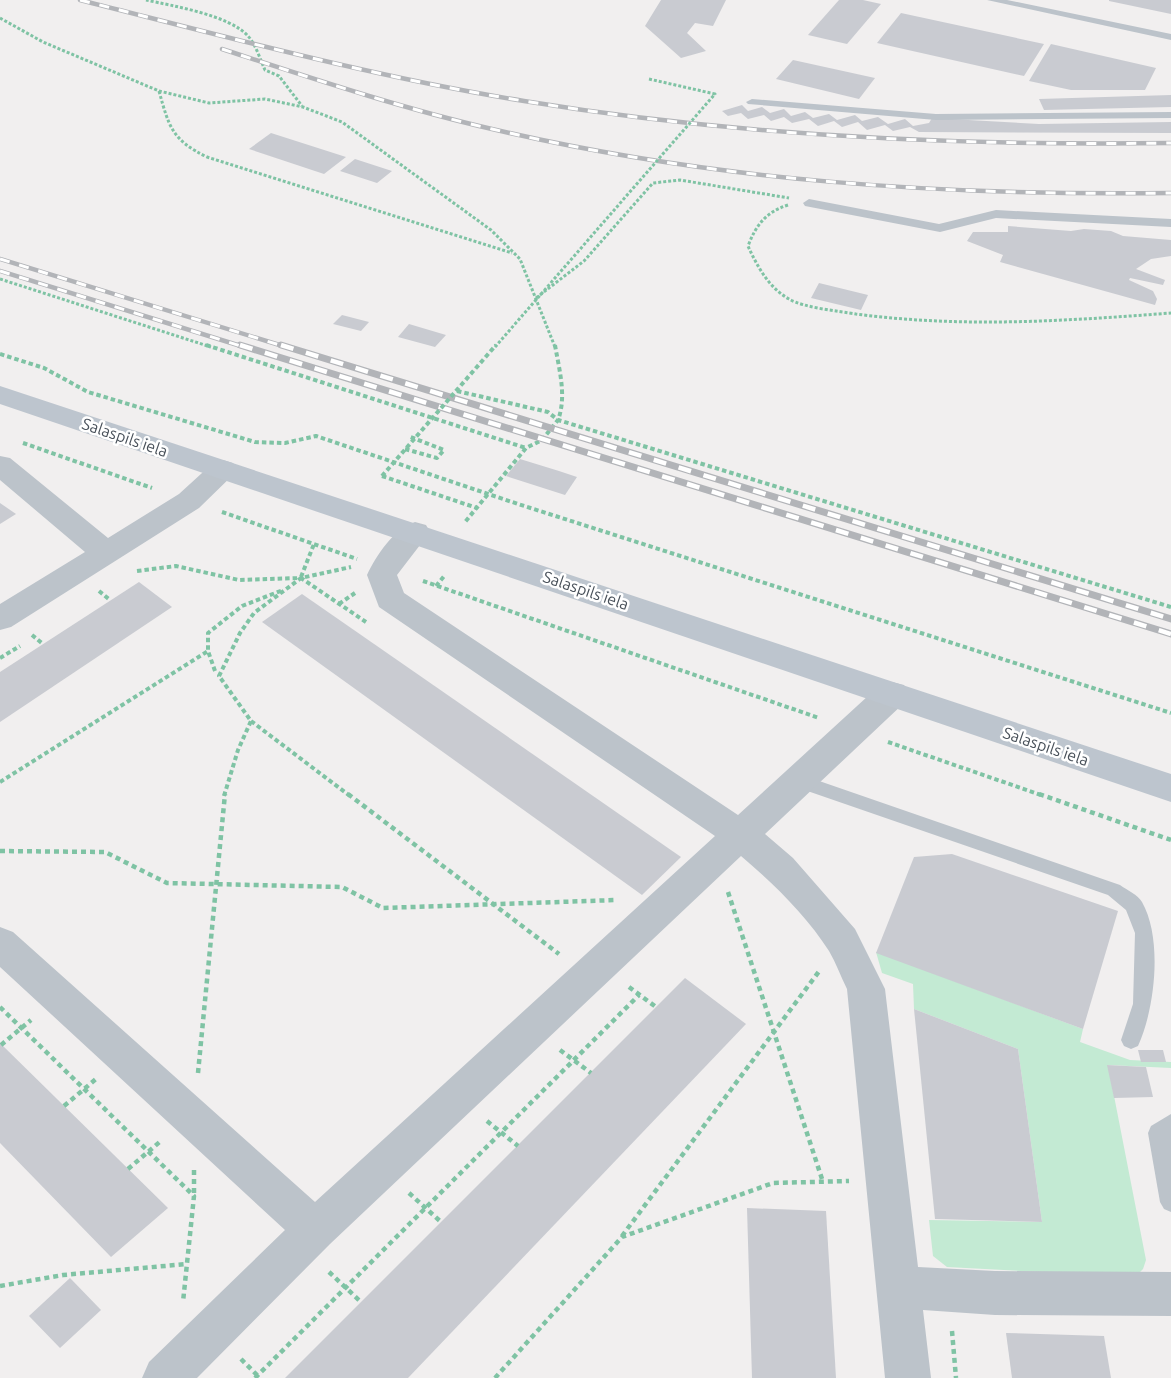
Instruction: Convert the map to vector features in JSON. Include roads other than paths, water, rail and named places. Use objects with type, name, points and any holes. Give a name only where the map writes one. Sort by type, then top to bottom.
[{"type":"street","name":"Salaspils iela","points":[[0,395],[415,532],[1171,788]]},
{"type":"street","points":[[0,465],[105,552]]},
{"type":"street","points":[[0,619],[189,501],[223,470]]},
{"type":"street","points":[[415,532],[377,566],[390,599],[741,835],[780,868],[842,940],[866,989],[900,1287],[908,1378]]},
{"type":"street","points":[[165,1378],[315,1230],[590,977],[892,694]]},
{"type":"street","points":[[0,943],[315,1230]]},
{"type":"street","points":[[900,1287],[995,1293],[1171,1294]]},
{"type":"lane","points":[[992,0],[1171,37]]},
{"type":"lane","points":[[752,102],[936,117],[1171,115]]},
{"type":"lane","points":[[809,203],[940,228],[972,218],[996,214],[1171,223]]},
{"type":"lane","points":[[799,781],[1113,890],[1134,905],[1144,933],[1143,1004],[1131,1040]]},
{"type":"lane","points":[[1171,1123],[1158,1133],[1171,1202]]},
{"type":"railway","points":[[80,0],[412,80],[604,113],[685,123],[846,136],[1008,143],[1171,143]]},
{"type":"railway","points":[[222,49],[356,92],[458,121],[576,147],[660,161],[744,173],[914,188],[1000,192],[1171,193]]},
{"type":"railway","points":[[0,259],[286,347]]},
{"type":"railway","points":[[0,271],[244,347]]},
{"type":"railway","points":[[240,345],[1171,634]]},
{"type":"railway","points":[[281,345],[1171,619]]}]
